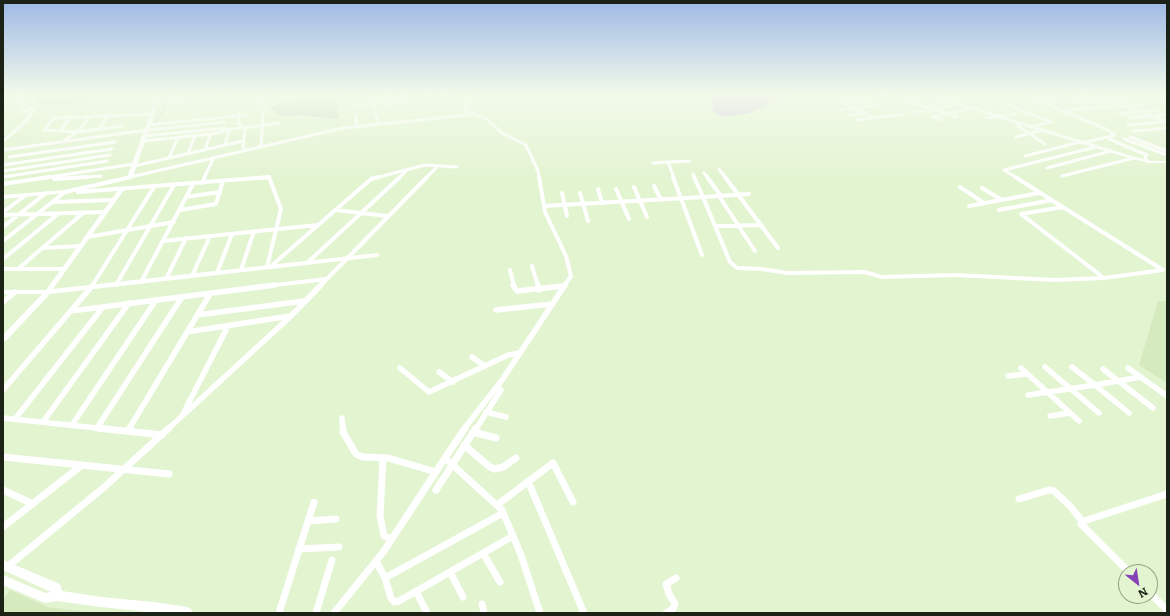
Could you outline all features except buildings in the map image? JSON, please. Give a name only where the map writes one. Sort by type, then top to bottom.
[{"type":"street","points":[[3,142],[23,124]]},
{"type":"street","points":[[49,124],[44,130],[78,132],[122,126]]},
{"type":"street","points":[[60,131],[66,124]]},
{"type":"street","points":[[60,142],[78,132],[84,124]]},
{"type":"street","points":[[100,129],[103,124]]},
{"type":"street","points":[[130,177],[149,124]]},
{"type":"street","points":[[3,150],[118,134],[178,124]]},
{"type":"street","points":[[147,128],[202,124]]},
{"type":"street","points":[[225,124],[227,129],[225,145]]},
{"type":"street","points":[[239,124],[244,128]]},
{"type":"street","points":[[143,139],[276,124]]},
{"type":"street","points":[[3,241],[66,192],[320,132],[379,124]]},
{"type":"street","points":[[334,613],[392,539],[462,432],[502,380],[571,276],[566,256],[549,221],[544,206],[538,171],[529,149],[526,145],[502,133],[492,124]]},
{"type":"street","points":[[1019,124],[1018,126],[1045,144]]},
{"type":"street","points":[[1021,124],[1148,162],[1167,162]]},
{"type":"street","points":[[1030,127],[1044,124]]},
{"type":"street","points":[[1025,156],[1115,135],[1108,130],[1093,124]]},
{"type":"street","points":[[1128,125],[1144,124]]},
{"type":"street","points":[[15,182],[100,178],[122,126]]},
{"type":"street","points":[[260,146],[262,126]]},
{"type":"street","points":[[244,128],[242,147],[246,150]]},
{"type":"street","points":[[1133,131],[1167,128]]},
{"type":"street","points":[[143,139],[195,136],[211,134],[227,129]]},
{"type":"street","points":[[1016,137],[1030,135],[1042,130]]},
{"type":"street","points":[[205,149],[211,134]]},
{"type":"street","points":[[188,153],[195,136]]},
{"type":"street","points":[[169,158],[178,137]]},
{"type":"street","points":[[1130,137],[1167,154]]},
{"type":"street","points":[[1109,139],[1147,155],[1145,158],[1148,162]]},
{"type":"street","points":[[1124,139],[1167,154]]},
{"type":"street","points":[[3,184],[104,168],[134,165],[243,141]]},
{"type":"street","points":[[9,157],[115,142]]},
{"type":"street","points":[[693,174],[730,262],[734,266],[743,269],[762,269],[787,273],[864,272],[882,277],[955,275],[1055,280],[1104,278],[1163,270],[1004,170],[1096,147]]},
{"type":"street","points":[[3,163],[21,148]]},
{"type":"street","points":[[3,163],[112,149]]},
{"type":"street","points":[[1047,168],[1112,152]]},
{"type":"street","points":[[3,171],[110,155]]},
{"type":"street","points":[[202,183],[214,157]]},
{"type":"street","points":[[1062,176],[1134,158]]},
{"type":"street","points":[[3,177],[107,161]]},
{"type":"street","points":[[653,163],[690,161]]},
{"type":"street","points":[[668,162],[702,255]]},
{"type":"street","points":[[268,267],[371,179],[425,165],[457,167]]},
{"type":"street","points":[[187,613],[154,607],[101,602],[56,592],[5,566],[124,470],[181,418],[290,316],[438,166]]},
{"type":"street","points":[[307,263],[408,169]]},
{"type":"street","points":[[719,170],[778,248]]},
{"type":"street","points":[[704,173],[755,251]]},
{"type":"street","points":[[3,197],[46,193],[120,190],[269,177],[281,209],[268,267]]},
{"type":"street","points":[[180,210],[216,204],[223,181]]},
{"type":"street","points":[[141,282],[193,184]]},
{"type":"street","points":[[116,285],[174,185]]},
{"type":"street","points":[[654,186],[661,200]]},
{"type":"street","points":[[3,390],[90,288],[154,187]]},
{"type":"street","points":[[634,187],[647,217]]},
{"type":"street","points":[[960,188],[984,203]]},
{"type":"street","points":[[982,188],[1002,200]]},
{"type":"street","points":[[616,189],[629,219]]},
{"type":"street","points":[[3,338],[48,292],[120,190]]},
{"type":"street","points":[[598,190],[602,203]]},
{"type":"street","points":[[186,197],[220,192]]},
{"type":"street","points":[[3,227],[46,193]]},
{"type":"street","points":[[562,193],[567,216]]},
{"type":"street","points":[[580,193],[588,221]]},
{"type":"street","points":[[969,206],[1039,193]]},
{"type":"street","points":[[544,206],[749,194]]},
{"type":"street","points":[[3,212],[26,195]]},
{"type":"street","points":[[53,202],[114,200]]},
{"type":"street","points":[[999,210],[1052,200]]},
{"type":"street","points":[[3,206],[11,206]]},
{"type":"street","points":[[1063,207],[1021,214],[1104,278]]},
{"type":"street","points":[[335,210],[388,216]]},
{"type":"street","points":[[3,215],[105,212]]},
{"type":"street","points":[[18,269],[84,213]]},
{"type":"street","points":[[3,259],[58,214]]},
{"type":"street","points":[[87,237],[174,222]]},
{"type":"street","points":[[163,241],[318,225]]},
{"type":"street","points":[[715,226],[761,225]]},
{"type":"street","points":[[241,270],[254,231]]},
{"type":"street","points":[[216,273],[232,234]]},
{"type":"street","points":[[192,276],[210,236]]},
{"type":"street","points":[[3,237],[8,237]]},
{"type":"street","points":[[166,279],[186,238]]},
{"type":"street","points":[[43,248],[80,246]]},
{"type":"street","points":[[3,292],[48,292],[90,288],[377,254]]},
{"type":"street","points":[[532,266],[539,290]]},
{"type":"street","points":[[3,269],[64,269]]},
{"type":"street","points":[[510,270],[514,288],[517,291],[539,290],[564,286]]},
{"type":"street","points":[[71,310],[326,279]]},
{"type":"street","points":[[3,302],[15,292]]},
{"type":"street","points":[[128,431],[210,294]]},
{"type":"street","points":[[97,428],[182,297]]},
{"type":"street","points":[[72,425],[156,300]]},
{"type":"street","points":[[197,315],[304,302]]},
{"type":"street","points":[[43,422],[129,304]]},
{"type":"street","points":[[496,310],[552,304]]},
{"type":"street","points":[[16,419],[104,307]]},
{"type":"street","points":[[187,332],[290,316]]},
{"type":"street","points":[[181,418],[228,326]]},
{"type":"street","points":[[400,368],[430,392],[513,353],[520,353]]},
{"type":"street","points":[[472,357],[485,366]]},
{"type":"street","points":[[1045,367],[1099,413]]},
{"type":"street","points":[[1072,367],[1129,413]]},
{"type":"street","points":[[1021,368],[1079,421]]},
{"type":"street","points":[[1128,368],[1167,396]]},
{"type":"street","points":[[1103,369],[1153,408]]},
{"type":"street","points":[[438,372],[453,382]]},
{"type":"street","points":[[1008,376],[1027,374]]},
{"type":"street","points":[[1028,395],[1141,377]]},
{"type":"street","points":[[436,490],[501,390]]},
{"type":"street","points":[[486,412],[506,417]]},
{"type":"street","points":[[1050,416],[1070,413]]},
{"type":"street","points":[[3,418],[162,435]]},
{"type":"street","points":[[342,418],[343,432],[356,454],[363,457],[382,458],[436,472]]},
{"type":"street","points":[[473,432],[496,438]]},
{"type":"street","points":[[464,445],[490,467],[495,469],[503,467],[516,458]]},
{"type":"street","points":[[3,457],[169,474]]},
{"type":"street","points":[[382,458],[380,516],[384,536],[392,539]]},
{"type":"street","points":[[445,458],[497,505],[503,513],[513,536],[540,613]]},
{"type":"street","points":[[497,505],[553,463],[573,502]]},
{"type":"street","points":[[3,527],[82,465]]},
{"type":"street","points":[[528,482],[584,613]]},
{"type":"street","points":[[3,490],[33,504]]},
{"type":"street","points":[[1019,499],[1049,490],[1054,491],[1071,507],[1082,521],[1081,524],[1121,564]]},
{"type":"street","points":[[1082,521],[1167,494]]},
{"type":"street","points":[[279,613],[314,502]]},
{"type":"street","points":[[385,578],[503,513]]},
{"type":"street","points":[[308,520],[336,519]]},
{"type":"street","points":[[376,561],[385,578],[394,602],[399,601],[513,536]]},
{"type":"street","points":[[299,549],[339,547]]},
{"type":"street","points":[[483,553],[500,582]]},
{"type":"street","points":[[316,613],[332,560]]},
{"type":"street","points":[[450,572],[463,597]]},
{"type":"street","points":[[666,613],[673,609],[675,604],[669,594],[666,584],[676,578]]},
{"type":"street","points":[[3,580],[45,598],[56,592]]},
{"type":"street","points":[[416,591],[427,613]]},
{"type":"street","points":[[1158,601],[1167,610]]},
{"type":"street","points":[[482,604],[484,613]]},
{"type":"shaded area","points":[[1158,301],[1167,301],[1167,383],[1139,365]]},
{"type":"shaded area","points":[[10,590],[48,607],[96,613],[3,613],[3,599]]}]
